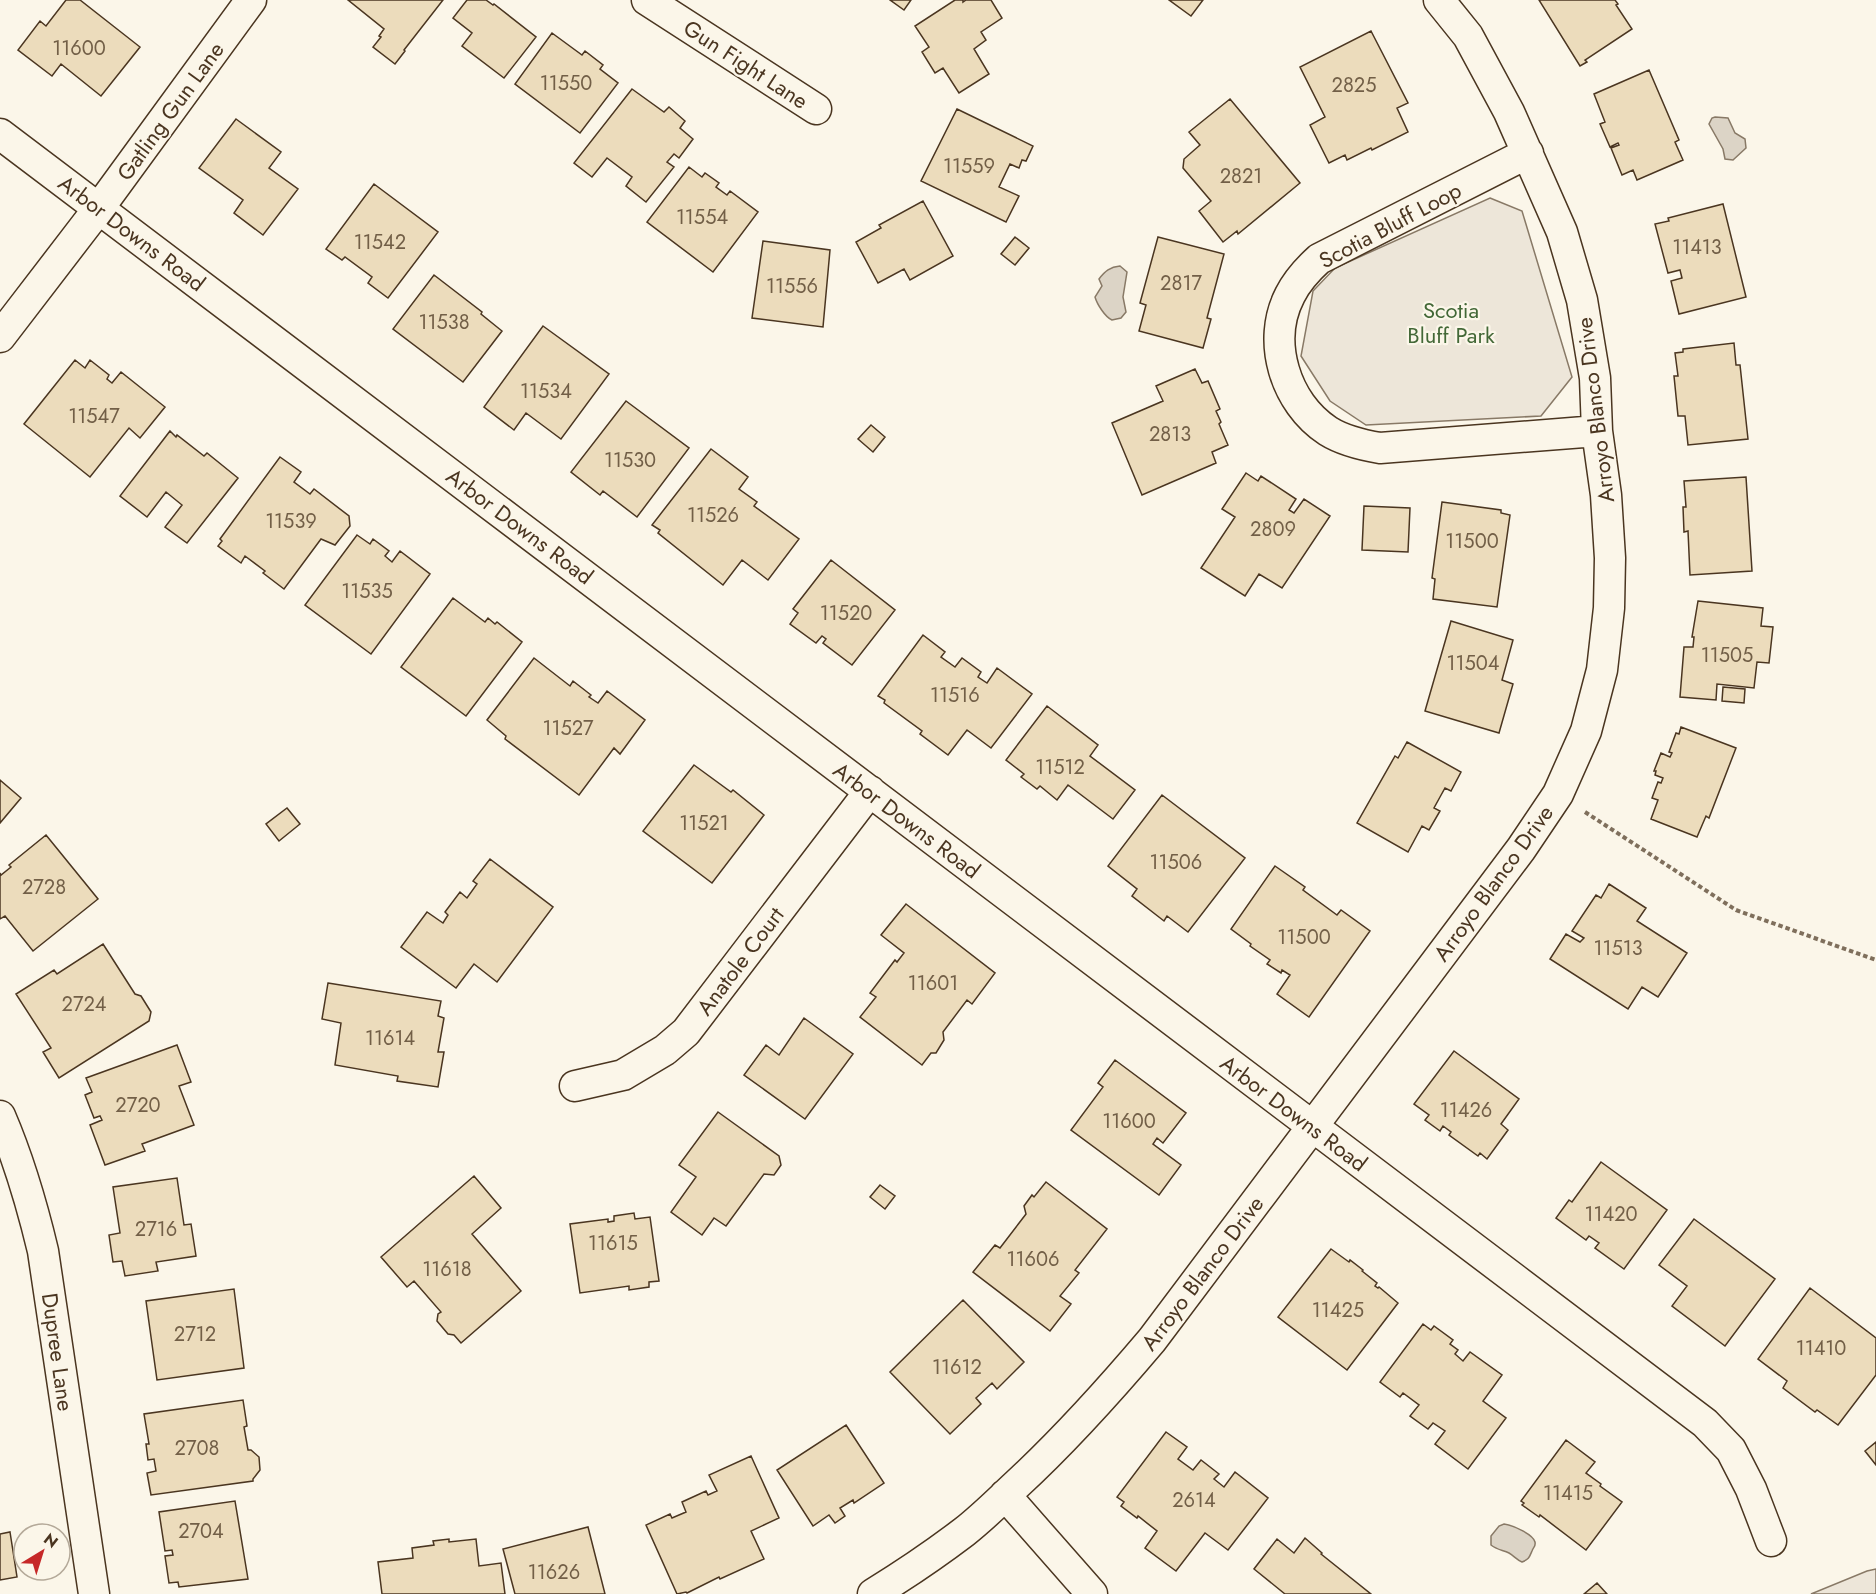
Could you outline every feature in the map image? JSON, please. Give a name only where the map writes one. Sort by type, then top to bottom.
[{"type":"street","name":"Gatling Gun Lane","points":[[0,337],[99,208],[251,0]]},
{"type":"street","name":"Gun Fight Lane","points":[[647,0],[816,109]]},
{"type":"street","name":"Arroyo Blanco Drive","points":[[873,1594],[965,1531],[1005,1495],[1071,1433],[1152,1340],[1521,849],[1558,794],[1586,731],[1602,670],[1609,608],[1610,558],[1595,378],[1582,300],[1562,232],[1509,112],[1468,36],[1439,0]]},
{"type":"street","name":"Arbor Downs Road","points":[[0,134],[1705,1424],[1731,1450],[1751,1489],[1771,1541]]},
{"type":"street","name":"Scotia Bluff Loop","points":[[1528,153],[1319,259],[1307,270],[1290,296],[1280,325],[1280,356],[1288,385],[1305,411],[1328,431],[1356,444],[1380,448],[1598,431]]},
{"type":"street","name":"Anatole Court","points":[[575,1086],[623,1075],[665,1050],[686,1032],[870,791]]},
{"type":"street","name":"Dupree Lane","points":[[0,1116],[31,1200],[44,1251],[94,1594]]},
{"type":"street","points":[[1005,1495],[1092,1594]]},
{"type":"path","points":[[1584,812],[1736,910],[1876,960]]},
{"type":"green space","name":"Scotia Bluff Park","points":[[1490,198],[1522,211],[1572,377],[1541,416],[1366,425],[1330,401],[1301,356],[1313,291],[1335,268]]},
{"type":"green space","points":[[1876,1569],[1876,1594],[1811,1594],[1867,1571]]},
{"type":"shaded area","points":[[1715,117],[1728,118],[1735,133],[1745,139],[1746,148],[1733,160],[1725,159],[1723,149],[1709,124]]},
{"type":"shaded area","points":[[1120,266],[1127,272],[1123,297],[1126,312],[1121,318],[1112,320],[1102,310],[1095,297],[1102,286],[1099,279],[1101,276],[1111,268]]},
{"type":"shaded area","points":[[1504,1524],[1522,1530],[1535,1542],[1526,1560],[1522,1562],[1491,1545],[1491,1536],[1499,1526]]},
{"type":"building","points":[[66,0],[80,0],[140,47],[101,96],[61,64],[52,76],[18,50],[40,21],[46,26]]},
{"type":"building","points":[[348,0],[443,0],[395,64],[373,47],[384,29]]},
{"type":"building","points":[[467,0],[486,0],[494,4],[536,37],[504,78],[462,46],[472,33],[453,18]]},
{"type":"building","points":[[890,0],[911,0],[904,10]]},
{"type":"building","points":[[955,0],[963,0],[963,2],[991,0],[1002,18],[981,32],[986,40],[974,49],[989,74],[959,93],[943,68],[935,73],[922,52],[929,47],[915,26]]},
{"type":"building","points":[[1169,0],[1203,0],[1191,16]]},
{"type":"building","points":[[1539,0],[1615,0],[1632,29],[1585,60],[1587,62],[1580,66]]},
{"type":"building","points":[[1371,31],[1408,103],[1397,108],[1408,132],[1347,160],[1345,155],[1329,163],[1310,125],[1325,117],[1300,67]]},
{"type":"building","points":[[552,33],[582,55],[585,51],[603,65],[600,69],[618,83],[580,133],[515,84]]},
{"type":"building","points":[[1649,70],[1679,140],[1675,142],[1683,160],[1637,180],[1633,170],[1622,175],[1611,148],[1619,145],[1618,143],[1610,147],[1600,124],[1605,122],[1594,94]]},
{"type":"building","points":[[632,89],[664,112],[669,107],[685,121],[680,128],[693,139],[679,158],[674,154],[667,162],[674,167],[646,202],[626,186],[632,177],[607,158],[592,177],[574,163]]},
{"type":"building","points":[[1230,99],[1300,183],[1238,234],[1237,231],[1223,242],[1199,211],[1211,201],[1183,168],[1184,159],[1200,145],[1189,132]]},
{"type":"building","points":[[957,109],[1033,146],[1026,161],[1022,160],[1019,168],[1010,164],[999,187],[1019,196],[1006,222],[921,181]]},
{"type":"building","points":[[236,119],[281,152],[269,168],[298,189],[263,235],[234,213],[243,200],[199,168]]},
{"type":"building","points":[[689,167],[702,177],[705,173],[719,183],[716,187],[727,195],[730,191],[758,212],[713,272],[647,222]]},
{"type":"building","points":[[374,184],[438,232],[388,298],[368,283],[372,277],[345,257],[342,260],[326,249]]},
{"type":"building","points":[[923,201],[953,256],[910,280],[904,269],[878,283],[856,242],[881,228],[879,225]]},
{"type":"building","points":[[1723,204],[1746,297],[1679,314],[1671,281],[1682,278],[1680,270],[1668,273],[1655,224],[1669,221],[1668,218]]},
{"type":"building","points":[[1015,237],[1029,248],[1015,265],[1001,254]]},
{"type":"building","points":[[1158,237],[1224,254],[1207,318],[1211,319],[1203,348],[1139,331],[1146,305],[1140,303]]},
{"type":"building","points":[[763,241],[830,250],[823,327],[752,318]]},
{"type":"building","points":[[434,275],[482,312],[481,314],[502,331],[463,382],[393,329]]},
{"type":"building","points":[[543,326],[609,374],[561,439],[526,413],[514,430],[484,407]]},
{"type":"building","points":[[1734,343],[1736,365],[1740,365],[1748,439],[1688,445],[1685,416],[1678,416],[1674,376],[1678,376],[1675,353],[1683,352],[1683,349]]},
{"type":"building","points":[[75,360],[85,368],[90,360],[109,375],[107,379],[112,383],[121,372],[165,407],[140,438],[129,428],[90,477],[24,424]]},
{"type":"building","points":[[1195,369],[1202,383],[1208,381],[1220,409],[1216,411],[1228,445],[1212,452],[1216,463],[1142,495],[1112,423],[1163,401],[1156,386]]},
{"type":"building","points":[[626,401],[689,448],[637,517],[603,491],[600,495],[571,472]]},
{"type":"building","points":[[871,425],[885,437],[873,452],[858,439]]},
{"type":"building","points":[[170,431],[204,456],[207,453],[238,478],[187,543],[165,527],[182,505],[166,492],[147,517],[120,496]]},
{"type":"building","points":[[711,449],[748,477],[739,489],[757,502],[754,506],[799,539],[768,580],[742,560],[723,585],[658,533],[660,530],[652,525]]},
{"type":"building","points":[[280,457],[301,472],[294,482],[310,494],[314,489],[349,516],[350,526],[335,545],[321,539],[284,589],[245,556],[241,563],[218,546],[222,541],[220,539]]},
{"type":"building","points":[[1246,473],[1258,481],[1261,476],[1296,499],[1289,510],[1294,513],[1304,499],[1330,516],[1282,588],[1259,574],[1245,596],[1201,568],[1235,517],[1222,509]]},
{"type":"building","points":[[1746,477],[1752,571],[1690,575],[1688,531],[1684,532],[1683,507],[1686,507],[1684,481]]},
{"type":"building","points":[[1442,502],[1501,510],[1501,513],[1510,515],[1497,607],[1433,599],[1435,579],[1432,578]]},
{"type":"building","points":[[1364,506],[1410,508],[1408,552],[1362,550]]},
{"type":"building","points":[[357,535],[370,544],[373,539],[389,551],[385,556],[392,562],[400,551],[430,574],[371,654],[305,605]]},
{"type":"building","points":[[831,560],[895,610],[852,665],[823,643],[826,639],[822,636],[816,643],[790,624],[798,613],[793,609]]},
{"type":"building","points":[[453,598],[485,622],[488,618],[495,624],[497,622],[522,642],[466,716],[401,667]]},
{"type":"building","points":[[1698,601],[1763,608],[1761,626],[1773,627],[1769,663],[1757,662],[1754,688],[1717,684],[1716,700],[1680,697],[1684,647],[1693,647],[1694,637],[1692,637]]},
{"type":"building","points":[[1451,621],[1513,640],[1502,680],[1513,684],[1499,733],[1425,711]]},
{"type":"building","points":[[923,635],[945,652],[941,657],[955,667],[962,658],[981,672],[978,677],[987,683],[997,668],[1032,694],[991,748],[967,730],[948,755],[920,734],[922,731],[878,696]]},
{"type":"building","points":[[534,658],[570,686],[573,681],[598,703],[607,691],[645,720],[620,754],[614,748],[579,795],[505,739],[506,736],[487,720]]},
{"type":"building","points":[[1723,687],[1745,689],[1744,703],[1722,701]]},
{"type":"building","points":[[1047,706],[1098,745],[1090,756],[1135,790],[1113,819],[1068,785],[1057,800],[1040,786],[1037,789],[1021,777],[1024,774],[1006,760]]},
{"type":"building","points":[[1681,727],[1736,748],[1709,818],[1706,816],[1697,837],[1651,819],[1658,800],[1652,798],[1658,782],[1661,783],[1663,778],[1655,775],[1656,771],[1654,771],[1661,753],[1670,757],[1672,753],[1669,752],[1676,733],[1679,734]]},
{"type":"building","points":[[1407,742],[1461,772],[1451,791],[1445,788],[1440,797],[1434,808],[1440,811],[1429,830],[1422,826],[1408,852],[1357,823],[1395,756],[1398,758]]},
{"type":"building","points":[[694,765],[731,792],[733,790],[764,815],[712,883],[643,831]]},
{"type":"building","points":[[0,780],[21,798],[0,823]]},
{"type":"building","points":[[1162,795],[1245,858],[1188,932],[1167,916],[1164,921],[1132,896],[1137,889],[1108,866]]},
{"type":"building","points":[[287,808],[300,824],[279,841],[266,824]]},
{"type":"building","points":[[46,835],[98,899],[33,951],[5,916],[0,919],[0,873],[1,875],[11,867],[9,865]]},
{"type":"building","points":[[490,859],[553,907],[497,982],[474,964],[456,988],[401,947],[427,912],[443,923],[448,915],[445,912],[460,892],[467,898],[477,884],[473,881]]},
{"type":"building","points":[[1275,866],[1305,887],[1303,890],[1337,915],[1341,910],[1370,931],[1309,1017],[1277,994],[1290,975],[1282,970],[1281,973],[1267,964],[1270,960],[1231,929]]},
{"type":"building","points":[[1609,884],[1646,908],[1637,921],[1687,953],[1658,997],[1642,987],[1628,1009],[1550,959],[1566,934],[1580,942],[1584,938],[1572,931],[1596,895],[1601,898]]},
{"type":"building","points":[[906,904],[995,973],[972,1004],[967,1000],[943,1032],[944,1040],[936,1053],[931,1053],[922,1065],[860,1017],[876,997],[870,993],[895,960],[897,962],[904,953],[881,935]]},
{"type":"building","points":[[103,944],[135,994],[141,996],[151,1012],[149,1021],[59,1078],[43,1052],[51,1048],[16,994],[54,970],[57,974]]},
{"type":"building","points":[[328,983],[441,1001],[438,1016],[444,1018],[438,1052],[444,1052],[438,1087],[397,1081],[398,1076],[335,1065],[341,1023],[322,1019]]},
{"type":"building","points":[[804,1018],[853,1054],[805,1119],[744,1075],[766,1045],[779,1055]]},
{"type":"building","points":[[177,1045],[191,1082],[179,1086],[194,1125],[142,1144],[145,1151],[105,1165],[90,1125],[102,1120],[100,1116],[94,1118],[85,1095],[92,1092],[86,1078]]},
{"type":"building","points":[[1454,1051],[1519,1099],[1501,1124],[1508,1130],[1487,1159],[1480,1153],[1478,1156],[1449,1135],[1451,1132],[1443,1126],[1440,1131],[1425,1120],[1429,1115],[1414,1104]]},
{"type":"building","points":[[1115,1060],[1186,1113],[1163,1143],[1157,1138],[1153,1144],[1181,1165],[1159,1195],[1071,1130],[1103,1087],[1098,1083]]},
{"type":"building","points":[[718,1112],[779,1156],[781,1165],[774,1175],[764,1174],[726,1226],[714,1218],[702,1235],[671,1212],[696,1177],[679,1165]]},
{"type":"building","points":[[1601,1162],[1667,1210],[1624,1269],[1595,1248],[1599,1243],[1589,1236],[1586,1240],[1556,1218],[1569,1200],[1572,1202]]},
{"type":"building","points":[[474,1176],[501,1208],[472,1234],[521,1291],[461,1343],[454,1335],[448,1334],[437,1321],[438,1314],[441,1312],[414,1281],[407,1287],[381,1257]]},
{"type":"building","points":[[177,1178],[184,1225],[191,1224],[196,1256],[156,1262],[158,1271],[125,1276],[122,1261],[113,1262],[109,1235],[120,1233],[113,1187]]},
{"type":"building","points":[[1046,1182],[1107,1229],[1075,1270],[1079,1273],[1060,1296],[1071,1304],[1050,1331],[973,1272],[995,1245],[1000,1248],[1026,1214],[1024,1206]]},
{"type":"building","points":[[880,1185],[895,1196],[885,1209],[870,1197]]},
{"type":"building","points":[[634,1213],[635,1219],[650,1217],[659,1281],[649,1282],[649,1287],[629,1290],[629,1286],[580,1293],[570,1224],[608,1219],[608,1222],[614,1221],[614,1216]]},
{"type":"building","points":[[1694,1219],[1775,1279],[1725,1346],[1672,1306],[1687,1286],[1659,1265]]},
{"type":"building","points":[[1331,1249],[1363,1270],[1377,1283],[1375,1286],[1398,1303],[1347,1370],[1278,1317]]},
{"type":"building","points":[[1810,1288],[1876,1338],[1876,1375],[1838,1425],[1817,1410],[1815,1412],[1783,1388],[1787,1381],[1758,1359]]},
{"type":"building","points":[[234,1289],[244,1368],[157,1380],[146,1301]]},
{"type":"building","points":[[963,1300],[1024,1362],[997,1389],[992,1383],[976,1398],[981,1404],[950,1434],[890,1372]]},
{"type":"building","points":[[1423,1324],[1431,1330],[1434,1326],[1453,1340],[1450,1344],[1458,1350],[1455,1354],[1463,1361],[1470,1352],[1502,1375],[1483,1401],[1506,1418],[1468,1469],[1435,1444],[1445,1431],[1433,1423],[1428,1429],[1410,1416],[1419,1405],[1403,1393],[1400,1397],[1380,1382]]},
{"type":"building","points":[[243,1400],[248,1450],[259,1457],[260,1470],[253,1481],[151,1495],[147,1473],[156,1471],[154,1459],[148,1460],[146,1444],[149,1444],[144,1414]]},
{"type":"building","points":[[846,1425],[884,1483],[854,1503],[853,1500],[840,1508],[845,1516],[835,1523],[829,1515],[813,1526],[777,1470]]},
{"type":"building","points":[[1166,1432],[1187,1447],[1178,1459],[1193,1470],[1201,1460],[1219,1474],[1214,1479],[1224,1487],[1235,1472],[1268,1498],[1228,1550],[1205,1533],[1176,1571],[1145,1548],[1157,1531],[1121,1506],[1124,1502],[1117,1497]]},
{"type":"building","points":[[1566,1440],[1595,1462],[1586,1473],[1622,1502],[1586,1550],[1540,1515],[1539,1517],[1522,1505],[1524,1503],[1521,1501]]},
{"type":"building","points":[[1876,1442],[1876,1465],[1865,1451]]},
{"type":"building","points":[[751,1456],[779,1518],[751,1531],[764,1559],[687,1593],[677,1594],[646,1525],[670,1514],[672,1518],[686,1512],[682,1502],[706,1491],[708,1495],[717,1491],[709,1475]]},
{"type":"building","points":[[235,1501],[248,1579],[179,1587],[178,1582],[169,1583],[165,1556],[173,1555],[172,1550],[165,1551],[159,1512]]},
{"type":"building","points":[[588,1527],[605,1594],[515,1594],[503,1549]]},
{"type":"building","points":[[10,1532],[12,1578],[0,1580],[0,1534]]},
{"type":"building","points":[[1305,1538],[1321,1554],[1371,1594],[1285,1594],[1254,1569],[1277,1539],[1294,1553]]},
{"type":"building","points":[[449,1539],[449,1542],[476,1539],[479,1566],[501,1563],[505,1594],[382,1594],[378,1562],[413,1558],[412,1548],[434,1545],[433,1541]]},
{"type":"building","points":[[1597,1583],[1607,1594],[1584,1594]]}]
